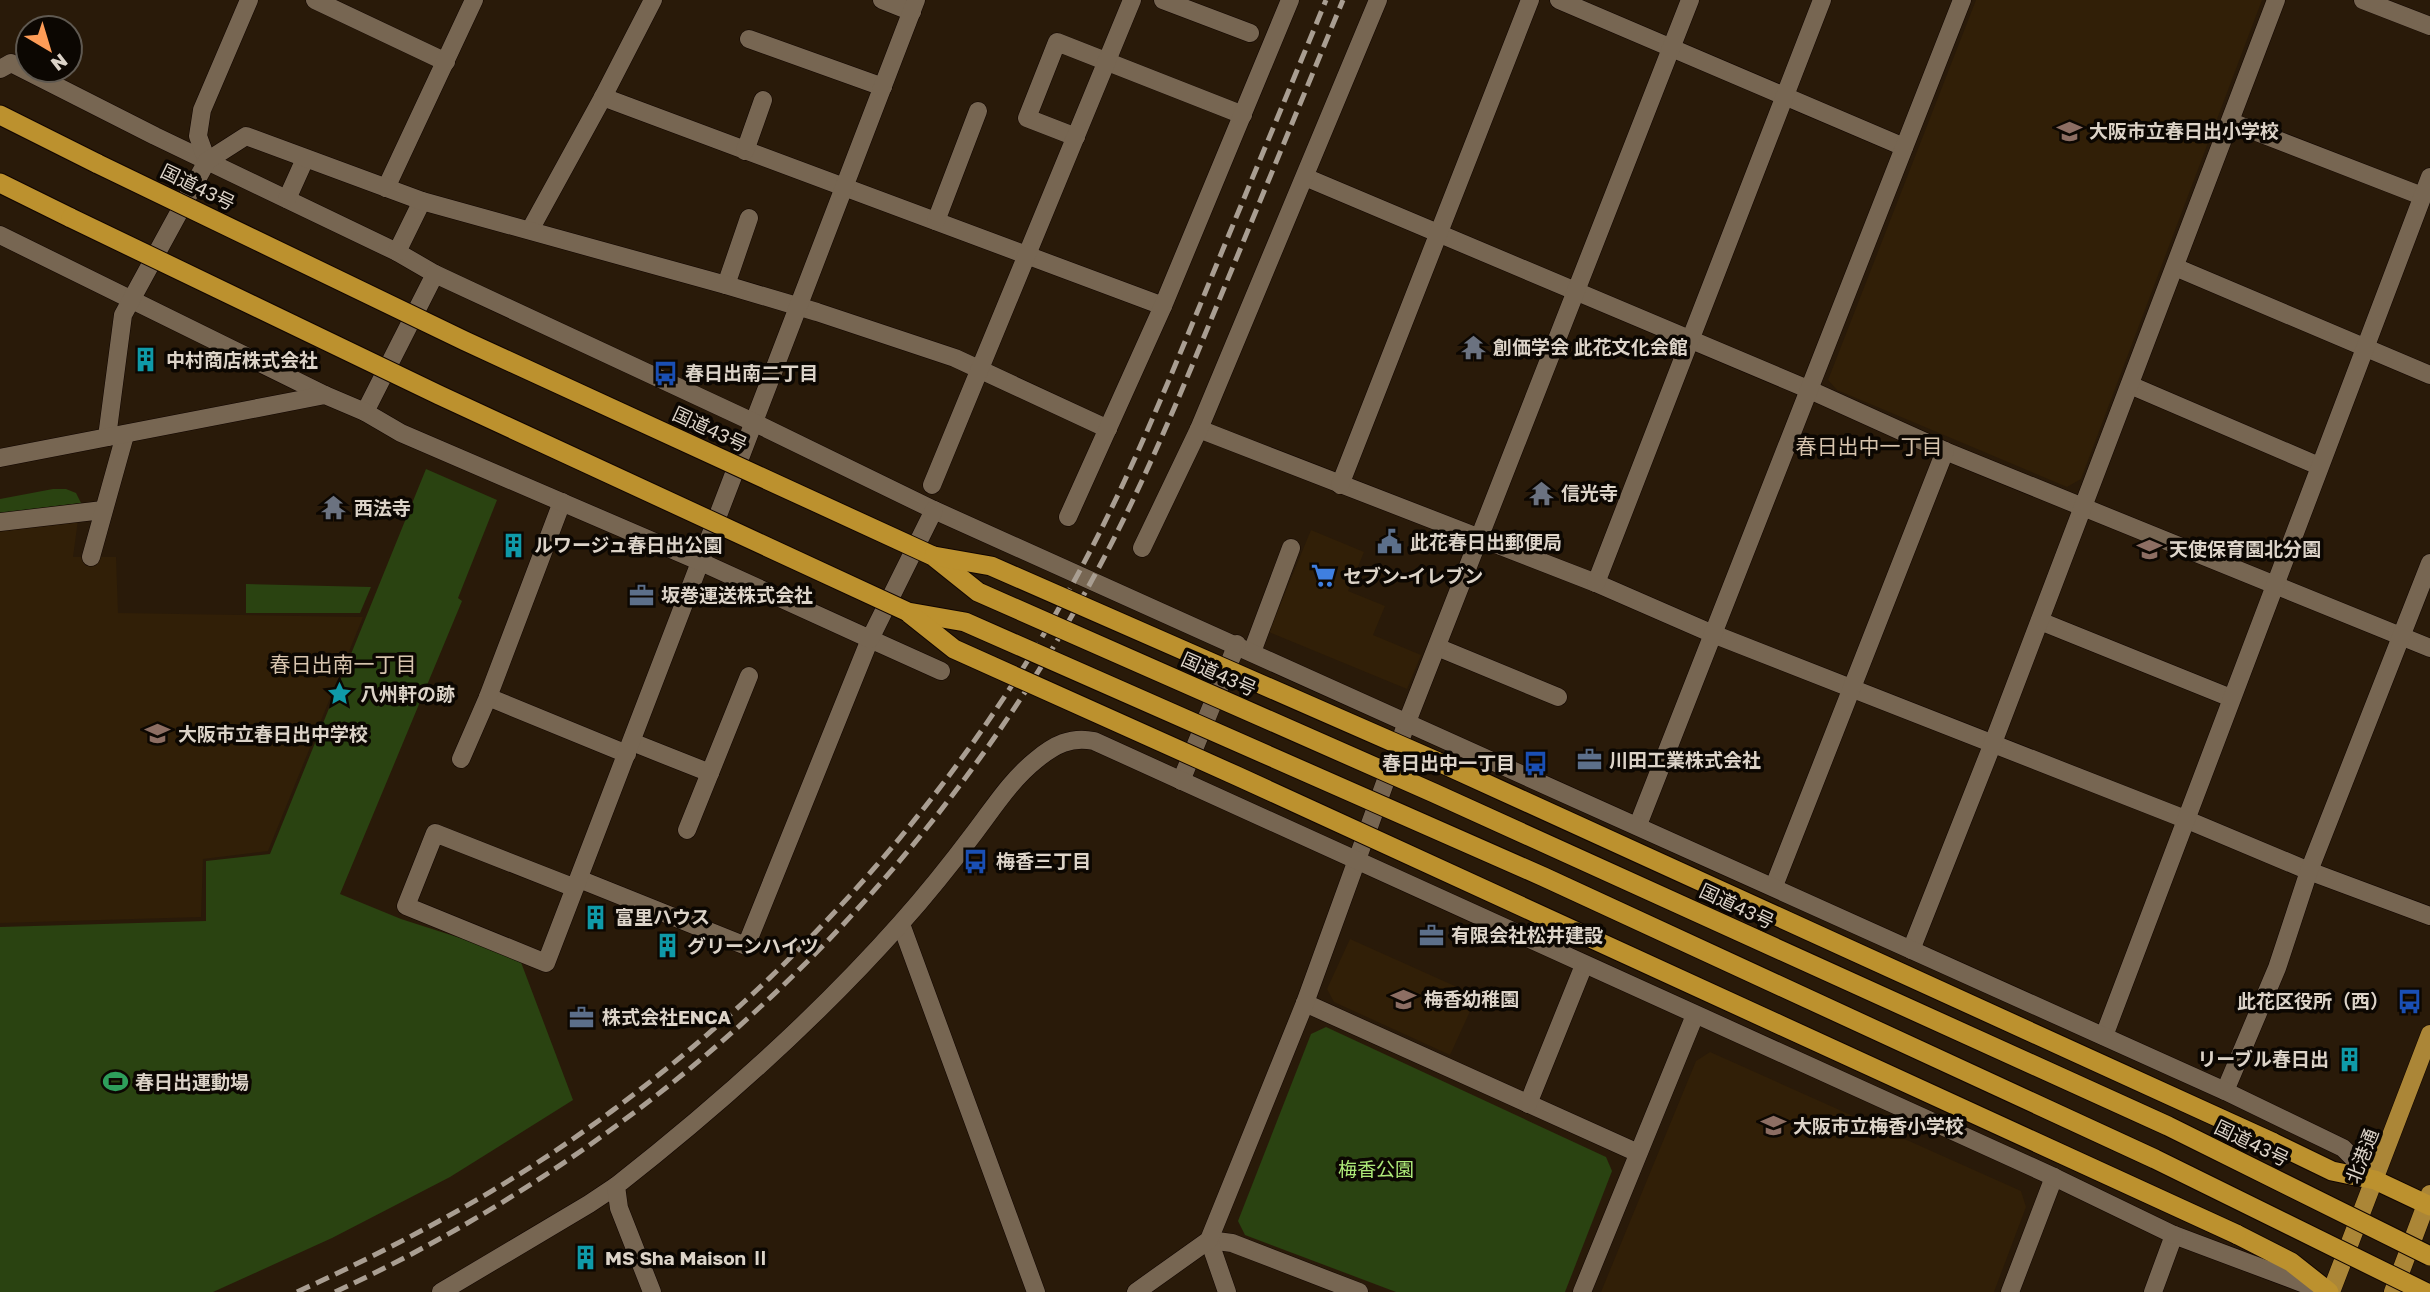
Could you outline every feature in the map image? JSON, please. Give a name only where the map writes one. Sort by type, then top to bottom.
[{"type":"highway","name":"国道43号","points":[[0,115],[465,341],[933,556],[978,592],[1434,793],[2155,1121],[2430,1256]]},
{"type":"highway","points":[[0,183],[426,389],[908,612],[954,649],[2236,1234],[2291,1262],[2329,1292]]},
{"type":"highway","points":[[933,556],[991,566],[1054,593],[1443,764],[2332,1171],[2375,1180],[2429,1201]]},
{"type":"highway","points":[[908,612],[965,622],[1544,877],[2155,1159],[2425,1292]]},
{"type":"main road","name":"北港通","points":[[2329,1292],[2430,1034]]},
{"type":"main road","points":[[2393,1292],[2429,1201]]},
{"type":"street","points":[[207,161],[198,136],[202,110],[249,0]]},
{"type":"street","points":[[315,0],[446,62]]},
{"type":"street","points":[[386,188],[474,0]]},
{"type":"street","points":[[530,230],[653,0]]},
{"type":"street","points":[[882,0],[914,6],[753,422],[701,562],[629,748],[577,883],[546,963],[406,906],[435,833],[577,883],[746,946],[870,639],[934,510]]},
{"type":"street","points":[[932,485],[1132,0]]},
{"type":"street","points":[[1163,0],[1250,33]]},
{"type":"street","points":[[1068,517],[1163,306],[1290,0]]},
{"type":"street","points":[[1142,548],[1199,429],[1378,0]]},
{"type":"street","points":[[1340,485],[1530,0]]},
{"type":"street","points":[[1559,0],[1904,147]]},
{"type":"street","points":[[1136,1292],[1209,1240],[1305,1003],[1408,722],[1690,0]]},
{"type":"street","points":[[1595,583],[1822,0]]},
{"type":"street","points":[[1638,825],[1962,0]]},
{"type":"street","points":[[1911,950],[2040,621],[2276,0]]},
{"type":"street","points":[[2363,0],[2430,26]]},
{"type":"street","points":[[749,39],[883,88]]},
{"type":"street","points":[[1076,137],[1027,118],[1057,42],[1242,115]]},
{"type":"street","points":[[0,69],[11,63],[397,252],[435,274],[753,422],[934,510],[2225,1091],[2343,1148],[2375,1180]]},
{"type":"street","points":[[603,97],[1163,306]]},
{"type":"street","points":[[744,150],[763,100]]},
{"type":"street","points":[[936,220],[978,111]]},
{"type":"street","points":[[2231,122],[2422,196]]},
{"type":"street","points":[[91,558],[103,510],[116,436],[123,315],[207,161],[246,136],[422,201],[798,306],[955,358],[1108,429]]},
{"type":"street","points":[[287,199],[305,159]]},
{"type":"street","points":[[1304,177],[1810,390],[1945,451],[2430,648]]},
{"type":"street","points":[[2104,1036],[2430,177]]},
{"type":"street","points":[[397,252],[422,201]]},
{"type":"street","points":[[726,285],[749,218]]},
{"type":"street","points":[[0,235],[325,395],[365,412],[401,433],[701,562],[941,671]]},
{"type":"street","points":[[2175,267],[2430,375]]},
{"type":"street","points":[[365,412],[435,274]]},
{"type":"street","points":[[2130,385],[2319,466]]},
{"type":"street","points":[[0,458],[325,395]]},
{"type":"street","points":[[1199,429],[1595,583],[1713,634],[2185,819],[2309,871],[2430,916]]},
{"type":"street","points":[[1774,886],[1945,451]]},
{"type":"street","points":[[461,760],[488,697],[562,502]]},
{"type":"street","points":[[0,522],[103,510]]},
{"type":"street","points":[[1181,781],[1291,548]]},
{"type":"street","points":[[2225,1091],[2277,968],[2309,871],[2430,562]]},
{"type":"street","points":[[2040,621],[2231,698]]},
{"type":"street","points":[[1437,647],[1558,697]]},
{"type":"street","points":[[687,830],[749,676]]},
{"type":"street","points":[[488,697],[629,748],[710,773]]},
{"type":"street","points":[[441,1292],[616,1186],[780,1048],[901,924],[1014,780],[1055,746],[1073,739],[1094,741],[2054,1177],[2174,1235],[2329,1292]]},
{"type":"street","points":[[901,924],[1036,1292]]},
{"type":"street","points":[[1528,1104],[1584,965]]},
{"type":"street","points":[[1305,1003],[1639,1153]]},
{"type":"street","points":[[1582,1292],[1695,1015]]},
{"type":"street","points":[[2010,1292],[2054,1177]]},
{"type":"street","points":[[616,1186],[619,1208],[652,1292]]},
{"type":"street","points":[[2153,1292],[2174,1235]]},
{"type":"street","points":[[1209,1240],[1227,1292]]},
{"type":"street","points":[[1209,1240],[1231,1243],[1359,1292]]},
{"type":"shaded area","name":"大阪市立春日出小学校","points":[[1976,0],[2262,0],[2081,479],[2067,487],[1837,390],[1828,380]]},
{"type":"shaded area","name":"大阪市立春日出中学校","points":[[78,520],[73,557],[116,557],[118,613],[363,617],[268,851],[203,859],[201,917],[0,923],[0,530]]},
{"type":"shaded area","points":[[1311,530],[1364,552],[1348,591],[1385,606],[1373,635],[1421,655],[1407,689],[1269,632]]},
{"type":"shaded area","name":"梅香幼稚園","points":[[1350,939],[1477,996],[1450,1055],[1334,1002],[1327,989]]},
{"type":"shaded area","name":"大阪市立梅香小学校","points":[[1710,1052],[2021,1191],[2026,1207],[1994,1292],[1601,1292],[1696,1061]]},
{"type":"green space","points":[[426,469],[497,500],[458,598],[462,601],[340,894],[401,919],[519,957],[573,1100],[450,1177],[332,1238],[213,1292],[0,1292],[0,927],[206,921],[206,861],[270,854]]},
{"type":"green space","points":[[66,489],[76,493],[81,503],[0,513],[0,499]]},
{"type":"green space","points":[[246,584],[371,587],[360,613],[246,613]]},
{"type":"green space","name":"梅香公園","points":[[1326,1027],[1606,1157],[1612,1171],[1565,1292],[1396,1292],[1245,1235],[1238,1221],[1311,1034]]},
{"type":"railway","points":[[297,1292],[367,1259],[502,1185],[567,1143],[645,1086],[719,1024],[790,958],[856,888],[919,815],[976,738],[1030,657],[1096,540],[1161,400],[1326,0]]},
{"type":"railway","points":[[335,1292],[455,1230],[569,1159],[676,1080],[775,993],[868,898],[952,795],[1029,685],[1098,569],[1132,503],[1343,0]]},
{"type":"place","name":"大阪市立春日出小学校","points":[[2069,131]]},
{"type":"place","name":"創価学会 此花文化会館","points":[[1473,347]]},
{"type":"place","name":"中村商店株式会社","points":[[146,360]]},
{"type":"place","name":"春日出南二丁目","points":[[665,373]]},
{"type":"place","name":"信光寺","points":[[1541,493]]},
{"type":"place","name":"西法寺","points":[[334,508]]},
{"type":"place","name":"此花春日出郵便局","points":[[1390,542]]},
{"type":"place","name":"ルワージュ春日出公園","points":[[514,545]]},
{"type":"place","name":"天使保育園北分園","points":[[2149,549]]},
{"type":"place","name":"セブン-イレブン","points":[[1323,576]]},
{"type":"place","name":"坂巻運送株式会社","points":[[641,595]]},
{"type":"place","name":"八州軒の跡","points":[[340,694]]},
{"type":"place","name":"大阪市立春日出中学校","points":[[158,734]]},
{"type":"place","name":"川田工業株式会社","points":[[1589,760]]},
{"type":"place","name":"春日出中一丁目","points":[[1535,763]]},
{"type":"place","name":"梅香三丁目","points":[[976,861]]},
{"type":"place","name":"富里ハウス","points":[[595,917]]},
{"type":"place","name":"有限会社松井建設","points":[[1431,935]]},
{"type":"place","name":"グリーンハイツ","points":[[667,946]]},
{"type":"place","name":"梅香幼稚園","points":[[1404,999]]},
{"type":"place","name":"此花区役所（西）","points":[[2409,1001]]},
{"type":"place","name":"株式会社ENCA","points":[[582,1017]]},
{"type":"place","name":"リーブル春日出","points":[[2349,1059]]},
{"type":"place","name":"春日出運動場","points":[[115,1082]]},
{"type":"place","name":"大阪市立梅香小学校","points":[[1773,1126]]},
{"type":"place","name":"MS Sha Maison Ⅱ","points":[[585,1258]]},
{"type":"district","name":"春日出中一丁目","points":[[1869,447]]},
{"type":"district","name":"春日出南一丁目","points":[[343,665]]}]
